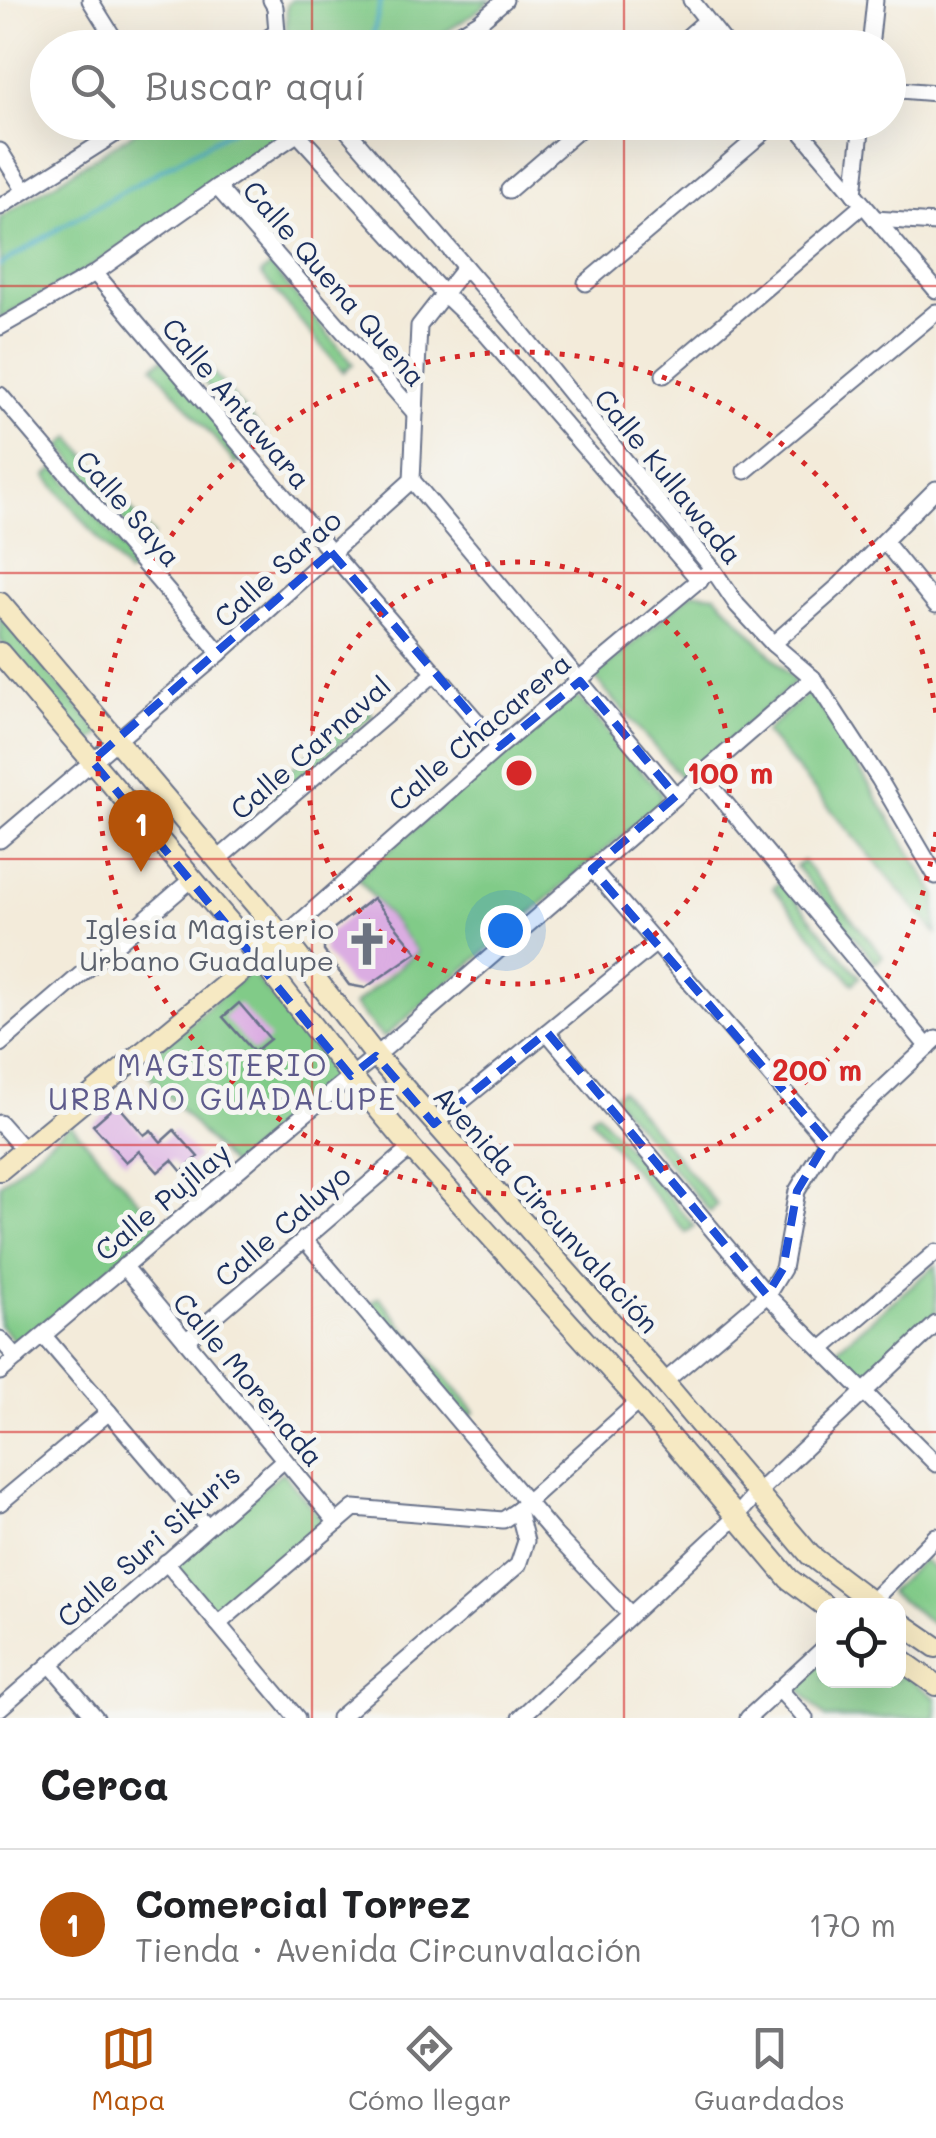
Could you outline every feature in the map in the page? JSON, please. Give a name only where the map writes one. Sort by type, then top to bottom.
[{"type":"main road","name":"Avenida Circunvalación","points":[[0,604],[283,937],[376,1056],[664,1382],[810,1556],[866,1598]]},
{"type":"main road","points":[[0,654],[258,956],[411,1148],[639,1400],[788,1579],[816,1599]]},
{"type":"main road","points":[[0,1170],[283,937]]},
{"type":"main road","points":[[906,1625],[936,1646]]},
{"type":"main road","points":[[906,1664],[936,1685]]},
{"type":"street","points":[[90,0],[109,30]]},
{"type":"street","points":[[271,0],[276,7],[277,30]]},
{"type":"street","points":[[465,30],[505,0]]},
{"type":"street","points":[[691,0],[714,30]]},
{"type":"street","points":[[858,0],[873,18]]},
{"type":"street","points":[[872,30],[875,0]]},
{"type":"street","points":[[696,30],[706,21]]},
{"type":"street","points":[[906,90],[936,93]]},
{"type":"street","points":[[0,207],[106,140]]},
{"type":"street","points":[[0,327],[95,272],[289,140]]},
{"type":"street","points":[[303,140],[444,294],[486,334],[700,582]]},
{"type":"street","name":"Calle Kullawada","points":[[356,140],[516,326],[712,568],[737,605],[812,678],[879,779],[936,876]]},
{"type":"street","points":[[510,190],[567,140]]},
{"type":"street","points":[[586,283],[755,140]]},
{"type":"street","points":[[808,140],[936,290]]},
{"type":"street","points":[[664,374],[859,200],[861,140]]},
{"type":"street","points":[[0,152],[25,192]]},
{"type":"street","name":"Calle Quena Quena","points":[[217,187],[415,413]]},
{"type":"street","points":[[875,219],[936,223]]},
{"type":"street","points":[[465,267],[419,326],[412,480],[676,796]]},
{"type":"street","name":"Calle Antawara","points":[[95,272],[499,746]]},
{"type":"street","points":[[745,472],[936,312]]},
{"type":"street","name":"Calle Saya","points":[[0,396],[220,653]]},
{"type":"street","name":"Calle Sarao","points":[[0,840],[220,653],[412,480]]},
{"type":"street","points":[[773,644],[841,584],[936,489]]},
{"type":"street","points":[[884,541],[936,605]]},
{"type":"street","name":"Calle Chacarera","points":[[283,937],[499,746],[700,582],[712,568]]},
{"type":"street","name":"Calle Carnaval","points":[[217,860],[435,673]]},
{"type":"street","name":"Calle Pujllay","points":[[0,1372],[376,1056],[812,678]]},
{"type":"street","points":[[664,1382],[767,1295],[784,1269],[797,1191],[827,1141],[932,1043],[702,775]]},
{"type":"street","points":[[592,869],[827,1141]]},
{"type":"street","points":[[0,1044],[192,879]]},
{"type":"street","points":[[434,1124],[656,943]]},
{"type":"street","points":[[547,1032],[767,1295],[936,1464]]},
{"type":"street","points":[[0,1123],[24,1150]]},
{"type":"street","name":"Calle Caluyo","points":[[186,1341],[411,1148]]},
{"type":"street","points":[[304,1238],[522,1506],[555,1534],[630,1614]]},
{"type":"street","points":[[822,1348],[936,1252]]},
{"type":"street","name":"Calle Morenada","points":[[124,1266],[337,1523]]},
{"type":"street","points":[[520,1718],[936,1324]]},
{"type":"street","points":[[44,1336],[207,1527]]},
{"type":"street","points":[[0,1339],[17,1358]]},
{"type":"street","points":[[218,1624],[354,1508],[502,1520],[639,1400]]},
{"type":"street","points":[[0,1503],[109,1412]]},
{"type":"street","name":"Calle Suri Sikuris","points":[[0,1708],[284,1460]]},
{"type":"street","points":[[340,1718],[518,1565],[526,1541],[522,1506]]},
{"type":"street","points":[[879,1598],[936,1536]]},
{"type":"street","points":[[922,1550],[936,1564]]},
{"type":"street","points":[[166,1562],[297,1718]]},
{"type":"street","points":[[748,1718],[816,1655]]},
{"type":"street","points":[[50,1664],[96,1718]]},
{"type":"street","points":[[778,1690],[804,1718]]},
{"type":"highlighted area","points":[[331,552],[499,747],[580,681],[676,796],[592,869],[827,1141],[797,1191],[783,1269],[767,1295],[547,1032],[434,1124],[376,1056],[351,1076],[92,761]]},
{"type":"green space","points":[[292,0],[491,0],[449,30],[286,30],[287,4]]},
{"type":"green space","points":[[122,140],[281,140],[86,270],[0,319],[0,218]]},
{"type":"green space","points":[[271,266],[353,364],[343,372],[261,274]]},
{"type":"green space","points":[[186,340],[268,438],[258,446],[176,348]]},
{"type":"green space","points":[[163,358],[245,456],[236,464],[153,366]]},
{"type":"green space","points":[[71,437],[153,536],[143,544],[61,446]]},
{"type":"green space","points":[[56,468],[138,566],[128,574],[46,476]]},
{"type":"green space","points":[[693,592],[716,595],[796,682],[684,781],[594,677]]},
{"type":"green space","points":[[0,615],[101,734],[88,745],[0,640]]},
{"type":"green space","points":[[811,690],[936,894],[936,933],[765,732]]},
{"type":"green space","points":[[572,696],[580,699],[661,793],[661,803],[383,1038],[354,1005],[417,952],[357,877]]},
{"type":"green space","points":[[364,705],[373,715],[277,799],[268,789]]},
{"type":"green space","points":[[803,861],[883,956],[876,963],[796,867]]},
{"type":"green space","points":[[780,882],[860,977],[853,984],[773,888]]},
{"type":"green space","points":[[250,971],[339,1076],[232,1166],[140,1065]]},
{"type":"green space","points":[[621,1090],[717,1205],[710,1212],[613,1097]]},
{"type":"green space","points":[[597,1112],[694,1226],[686,1233],[590,1118]]},
{"type":"green space","points":[[70,1124],[161,1226],[19,1347],[0,1325],[0,1184]]},
{"type":"green space","points":[[936,1265],[936,1315],[866,1383],[835,1350]]},
{"type":"green space","points":[[379,1297],[475,1412],[468,1418],[371,1303]]},
{"type":"green space","points":[[282,1472],[326,1524],[217,1616],[173,1564]]},
{"type":"green space","points":[[923,1559],[936,1571],[936,1626],[906,1604],[906,1598],[889,1592]]},
{"type":"green space","points":[[816,1667],[816,1688],[906,1688],[906,1676],[936,1698],[936,1718],[826,1718],[795,1685]]},
{"type":"building","name":"Iglesia Magisterio Urbano Guadalupe","points":[[373,898],[417,952],[365,988],[349,985],[324,951],[324,936]]},
{"type":"building","points":[[239,1003],[270,1039],[254,1052],[223,1017]]},
{"type":"building","points":[[117,1104],[144,1135],[151,1130],[161,1142],[174,1130],[198,1157],[182,1172],[172,1160],[158,1172],[139,1151],[126,1162],[93,1125]]},
{"type":"waterway","points":[[374,30],[381,0]]},
{"type":"waterway","points":[[0,265],[214,140]]},
{"type":"place","name":"Comercial Torrez","points":[[141,872]]},
{"type":"place","name":"Iglesia Magisterio Urbano Guadalupe","points":[[367,944]]},
{"type":"district","name":"MAGISTERIO URBANO GUADALUPE","points":[[223,1081]]}]
